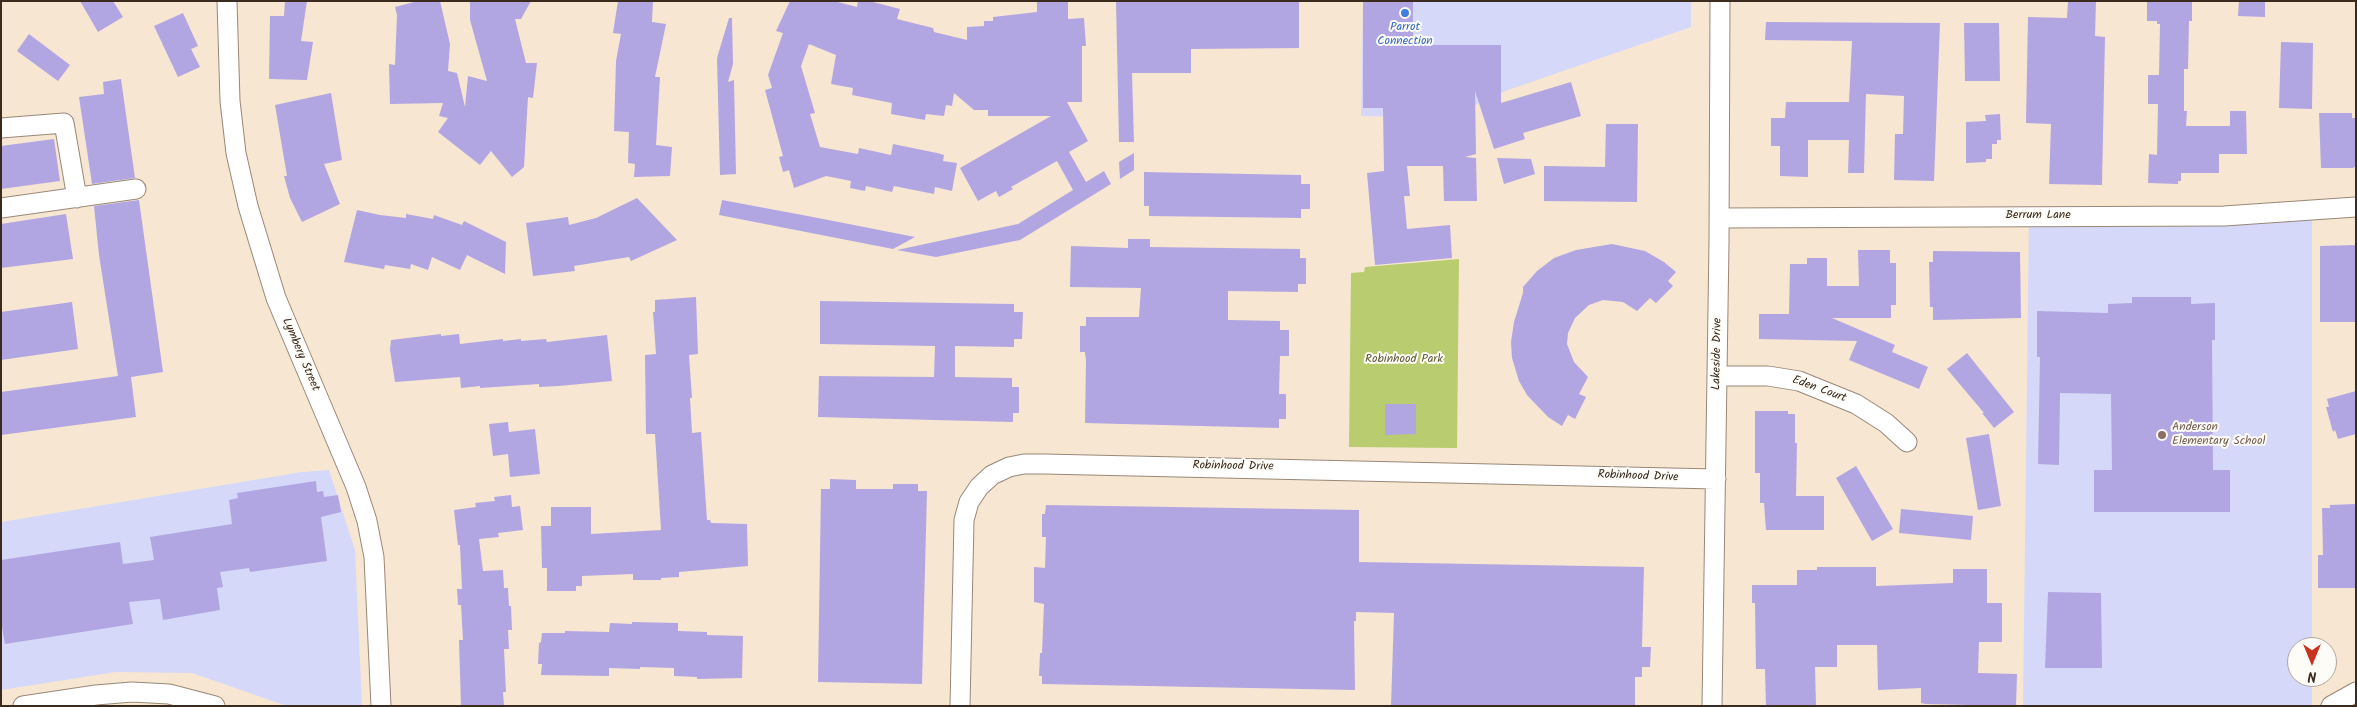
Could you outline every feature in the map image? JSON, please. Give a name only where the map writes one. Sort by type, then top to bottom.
[{"type":"street","name":"Lymbery Street","points":[[227,1],[230,101],[236,153],[248,206],[276,298],[356,487],[367,521],[374,557],[381,706]]},
{"type":"street","name":"Lakeside Drive","points":[[1712,706],[1720,1]]},
{"type":"street","points":[[1,128],[64,123],[77,198]]},
{"type":"street","points":[[1,208],[136,189]]},
{"type":"street","name":"Berrum Lane","points":[[1719,218],[2224,216],[2356,207]]},
{"type":"street","name":"Eden Court","points":[[1717,376],[1768,376],[1799,381],[1856,404],[1886,423],[1907,442]]},
{"type":"street","name":"Robinhood Drive","points":[[960,706],[964,520],[969,502],[979,487],[992,475],[1009,467],[1024,464],[1044,464],[1716,479]]},
{"type":"street","points":[[23,706],[96,695],[132,692],[169,694],[216,706]]},
{"type":"street","points":[[2331,706],[2356,692]]},
{"type":"shaded area","points":[[1363,1],[1691,1],[1691,27],[1508,90],[1447,118],[1361,116]]},
{"type":"shaded area","points":[[2312,210],[2312,637],[2287,637],[2287,687],[2312,687],[2312,706],[2023,706],[2029,216]]},
{"type":"shaded area","points":[[329,470],[355,550],[362,706],[287,706],[192,673],[116,672],[1,690],[1,522],[302,472]]},
{"type":"green space","name":"Robinhood Park","points":[[1459,259],[1457,448],[1349,447],[1351,273],[1364,272],[1365,267]]},
{"type":"building","points":[[80,1],[113,1],[123,17],[98,32]]},
{"type":"building","points":[[285,1],[307,1],[301,41],[313,42],[307,80],[269,79],[270,16],[284,16]]},
{"type":"building","points":[[418,1],[440,1],[450,44],[448,71],[457,73],[465,107],[468,76],[487,81],[470,20],[470,1],[531,1],[521,19],[515,19],[526,63],[537,63],[533,98],[528,97],[524,167],[512,177],[491,151],[480,165],[438,132],[448,118],[439,116],[443,103],[390,104],[389,64],[395,65],[397,15],[395,7]]},
{"type":"building","points":[[618,1],[653,1],[652,22],[666,24],[655,77],[660,77],[656,145],[672,147],[670,176],[634,177],[635,164],[628,163],[629,132],[614,131],[616,61],[621,34],[613,33]]},
{"type":"building","points":[[790,1],[834,1],[857,7],[858,1],[869,1],[900,9],[897,19],[933,28],[934,32],[967,40],[967,27],[984,26],[984,21],[993,21],[993,17],[1037,12],[1037,1],[1068,1],[1068,19],[1084,18],[1086,46],[1082,46],[1082,102],[1067,102],[1088,141],[1069,152],[1086,182],[1104,171],[1111,184],[1020,240],[936,257],[897,250],[1018,224],[1073,190],[1057,161],[1011,187],[1013,189],[999,197],[996,191],[978,201],[960,168],[1051,116],[988,116],[988,110],[974,110],[954,93],[952,106],[946,105],[944,116],[926,114],[925,120],[891,114],[892,103],[852,95],[853,88],[831,84],[836,55],[809,44],[801,66],[815,113],[810,114],[820,147],[858,154],[859,148],[891,155],[893,144],[944,155],[943,161],[957,163],[952,191],[935,187],[934,194],[894,186],[892,192],[866,186],[865,191],[850,188],[851,181],[826,176],[794,188],[789,170],[783,172],[779,157],[783,156],[765,90],[772,88],[768,75],[783,33],[776,31]]},
{"type":"building","points":[[1116,1],[1299,1],[1299,48],[1191,49],[1191,73],[1132,73],[1134,142],[1119,142]]},
{"type":"building","points":[[1363,1],[1413,1],[1413,45],[1501,45],[1501,103],[1571,82],[1581,116],[1523,133],[1525,139],[1494,149],[1475,91],[1476,154],[1465,157],[1476,158],[1477,201],[1444,201],[1443,166],[1407,166],[1410,196],[1404,196],[1407,229],[1450,225],[1452,258],[1375,265],[1367,173],[1384,171],[1383,108],[1363,108]]},
{"type":"building","points":[[2068,1],[2096,1],[2095,36],[2105,37],[2102,185],[2049,184],[2051,124],[2026,123],[2028,17],[2067,18]]},
{"type":"building","points":[[2147,1],[2192,1],[2192,21],[2189,21],[2188,69],[2184,69],[2184,111],[2187,111],[2186,126],[2230,126],[2230,111],[2246,111],[2247,154],[2219,154],[2219,173],[2181,173],[2181,181],[2178,181],[2178,184],[2148,183],[2149,154],[2157,155],[2158,104],[2148,104],[2148,75],[2159,75],[2160,24],[2157,24],[2157,21],[2147,21]]},
{"type":"building","points":[[2239,1],[2265,1],[2265,17],[2238,16]]},
{"type":"building","points":[[183,13],[198,46],[191,49],[200,67],[178,77],[154,26]]},
{"type":"building","points":[[729,18],[732,18],[733,64],[728,82],[734,80],[736,174],[720,175],[717,58]]},
{"type":"building","points":[[1766,22],[1940,23],[1934,181],[1894,180],[1895,134],[1903,134],[1904,96],[1866,94],[1864,173],[1848,173],[1849,140],[1808,140],[1808,177],[1780,176],[1780,146],[1771,146],[1771,118],[1785,118],[1786,102],[1849,102],[1852,41],[1765,40]]},
{"type":"building","points":[[1964,23],[1999,23],[2000,81],[1965,81]]},
{"type":"building","points":[[29,34],[70,65],[58,81],[17,51]]},
{"type":"building","points":[[2281,42],[2313,43],[2312,109],[2279,108]]},
{"type":"building","points":[[121,79],[135,178],[92,184],[79,97],[104,94],[103,82]]},
{"type":"building","points":[[331,93],[342,160],[324,164],[340,204],[302,222],[290,198],[284,176],[287,176],[275,105]]},
{"type":"building","points":[[2319,113],[2352,113],[2352,118],[2356,118],[2356,166],[2353,168],[2321,168]]},
{"type":"building","points":[[2000,114],[2001,140],[1997,140],[1997,144],[1992,144],[1992,159],[1986,159],[1986,162],[1966,163],[1966,122],[1986,121],[1985,115]]},
{"type":"building","points":[[1606,124],[1638,124],[1637,202],[1544,201],[1544,166],[1605,167]]},
{"type":"building","points":[[54,139],[60,181],[1,189],[1,146]]},
{"type":"building","points":[[1134,153],[1134,170],[1120,179],[1119,162]]},
{"type":"building","points":[[1497,158],[1531,159],[1535,174],[1504,184]]},
{"type":"building","points":[[1144,172],[1301,175],[1301,184],[1310,184],[1310,209],[1301,209],[1301,218],[1149,216],[1149,206],[1144,206]]},
{"type":"building","points":[[637,198],[677,240],[631,261],[629,257],[574,266],[575,271],[533,276],[526,223],[568,217],[569,225],[596,218]]},
{"type":"building","points":[[139,200],[163,372],[131,377],[136,417],[1,435],[1,392],[118,376],[99,255],[94,206]]},
{"type":"building","points":[[722,200],[915,237],[893,249],[719,215]]},
{"type":"building","points":[[357,210],[406,218],[406,214],[433,219],[434,215],[462,225],[464,221],[506,242],[505,274],[467,255],[460,270],[432,257],[428,270],[411,264],[410,269],[385,265],[384,269],[344,262]]},
{"type":"building","points":[[66,214],[73,259],[1,268],[1,224]]},
{"type":"building","points":[[1128,239],[1150,239],[1150,247],[1300,249],[1300,258],[1306,258],[1306,284],[1298,284],[1298,292],[1228,291],[1228,320],[1280,321],[1280,330],[1289,330],[1289,356],[1280,356],[1279,394],[1286,394],[1286,419],[1279,419],[1279,428],[1085,423],[1086,361],[1085,352],[1080,352],[1080,326],[1086,326],[1086,317],[1139,317],[1141,288],[1070,287],[1071,246],[1128,248]]},
{"type":"building","points":[[1612,244],[1645,251],[1664,262],[1676,272],[1668,281],[1673,286],[1656,303],[1650,298],[1637,311],[1623,302],[1603,300],[1589,305],[1575,318],[1568,333],[1567,344],[1574,362],[1588,377],[1579,394],[1586,397],[1575,419],[1568,415],[1562,426],[1548,417],[1527,395],[1519,381],[1512,358],[1511,342],[1514,322],[1523,287],[1537,271],[1554,258],[1576,250]]},
{"type":"building","points":[[2356,245],[2356,322],[2320,322],[2320,246]]},
{"type":"building","points":[[1858,250],[1890,250],[1890,263],[1896,263],[1896,305],[1891,305],[1891,318],[1832,318],[1895,345],[1892,352],[1928,367],[1919,389],[1849,360],[1857,341],[1759,339],[1759,314],[1789,314],[1790,264],[1807,264],[1807,258],[1827,258],[1827,286],[1859,286]]},
{"type":"building","points":[[1933,251],[2020,252],[2021,318],[1933,320],[1933,307],[1930,307],[1929,262],[1933,262]]},
{"type":"building","points":[[696,297],[698,354],[689,355],[692,398],[690,398],[692,433],[701,432],[707,520],[710,520],[711,523],[747,524],[748,566],[679,572],[679,577],[661,578],[661,580],[633,580],[633,574],[582,576],[582,586],[576,586],[576,591],[547,591],[547,568],[542,568],[541,526],[551,526],[551,507],[591,507],[591,534],[661,530],[655,434],[646,434],[645,355],[656,354],[653,312],[655,312],[655,300]]},
{"type":"building","name":"Anderson Elementary School","points":[[2132,297],[2191,297],[2191,304],[2215,303],[2215,340],[2212,340],[2213,470],[2230,470],[2230,512],[2094,512],[2094,470],[2112,470],[2111,394],[2060,393],[2059,465],[2038,464],[2040,357],[2037,357],[2037,311],[2108,313],[2108,304],[2132,303]]},
{"type":"building","points":[[820,301],[1014,304],[1014,312],[1023,312],[1022,339],[1014,339],[1014,347],[955,346],[955,377],[1012,378],[1012,387],[1019,387],[1019,413],[1013,413],[1013,422],[818,417],[819,376],[934,377],[935,346],[820,344]]},
{"type":"building","points":[[72,302],[78,349],[1,360],[1,312]]},
{"type":"building","points":[[441,334],[441,336],[459,334],[460,344],[503,339],[503,341],[521,339],[521,341],[546,339],[547,342],[607,335],[612,381],[559,386],[539,387],[539,384],[480,388],[480,386],[461,388],[460,377],[395,382],[390,350],[391,340]]},
{"type":"building","points":[[1967,353],[2014,412],[1994,428],[1982,413],[1984,413],[1947,369]]},
{"type":"building","points":[[2356,391],[2356,434],[2338,439],[2335,430],[2333,432],[2326,407],[2329,407],[2327,399]]},
{"type":"building","points":[[1385,404],[1416,404],[1416,434],[1385,435]]},
{"type":"building","points":[[1755,411],[1788,411],[1788,414],[1795,414],[1795,443],[1797,443],[1796,496],[1824,496],[1824,530],[1766,530],[1764,503],[1760,503],[1760,473],[1755,473]]},
{"type":"building","points":[[508,422],[509,432],[535,429],[540,474],[510,477],[508,454],[493,456],[489,424]]},
{"type":"building","points":[[1989,434],[2001,506],[1978,510],[1966,438]]},
{"type":"building","points":[[1856,466],[1893,529],[1872,541],[1836,478]]},
{"type":"building","points":[[830,479],[856,480],[856,489],[893,489],[893,484],[918,484],[918,491],[927,491],[922,684],[818,682],[821,489],[830,489]]},
{"type":"building","points":[[316,481],[317,492],[323,491],[324,497],[338,495],[341,512],[321,517],[327,561],[250,572],[249,568],[220,572],[223,587],[217,588],[220,610],[163,620],[160,599],[129,602],[133,624],[5,644],[1,621],[1,560],[120,542],[123,564],[154,560],[150,537],[232,524],[229,500],[238,498],[237,493]]},
{"type":"building","points":[[511,495],[512,507],[520,506],[523,530],[498,533],[499,537],[479,539],[483,571],[503,570],[504,588],[508,588],[509,606],[511,606],[512,630],[508,630],[509,649],[504,649],[506,692],[503,692],[504,706],[461,706],[459,640],[463,640],[461,605],[458,605],[457,589],[462,589],[460,545],[458,545],[454,510],[476,507],[475,503],[495,501],[494,497]]},
{"type":"building","points":[[2356,504],[2356,588],[2318,588],[2318,555],[2323,555],[2322,508],[2330,508],[2330,505]]},
{"type":"building","points":[[1046,505],[1359,510],[1359,562],[1644,567],[1642,647],[1651,647],[1650,667],[1642,667],[1642,677],[1635,677],[1635,706],[1391,706],[1394,613],[1356,612],[1356,621],[1354,621],[1355,690],[1042,684],[1042,676],[1039,676],[1044,604],[1034,602],[1034,567],[1045,568],[1046,537],[1042,537],[1042,514],[1045,514]]},
{"type":"building","points":[[1901,509],[1973,516],[1971,540],[1899,533]]},
{"type":"building","points":[[1817,567],[1876,567],[1876,586],[1953,583],[1953,569],[1987,569],[1987,603],[2002,603],[2002,642],[1979,642],[1978,673],[2017,674],[2016,706],[1926,704],[1921,703],[1921,688],[1878,690],[1877,645],[1837,645],[1837,667],[1815,667],[1816,706],[1766,706],[1765,669],[1756,669],[1755,603],[1752,603],[1752,585],[1797,585],[1797,570],[1817,570]]},
{"type":"building","points":[[2048,592],[2101,593],[2102,668],[2045,668]]},
{"type":"building","points":[[632,622],[678,623],[678,631],[707,632],[707,635],[743,636],[742,678],[697,679],[697,677],[674,676],[674,668],[640,667],[640,669],[609,668],[609,676],[541,675],[542,664],[538,664],[539,643],[541,642],[542,633],[565,633],[565,631],[609,632],[610,623],[632,624]]},
{"type":"place","name":"Parrot Connection","points":[[1405,13]]},
{"type":"place","name":"Anderson Elementary School","points":[[2162,435]]}]
